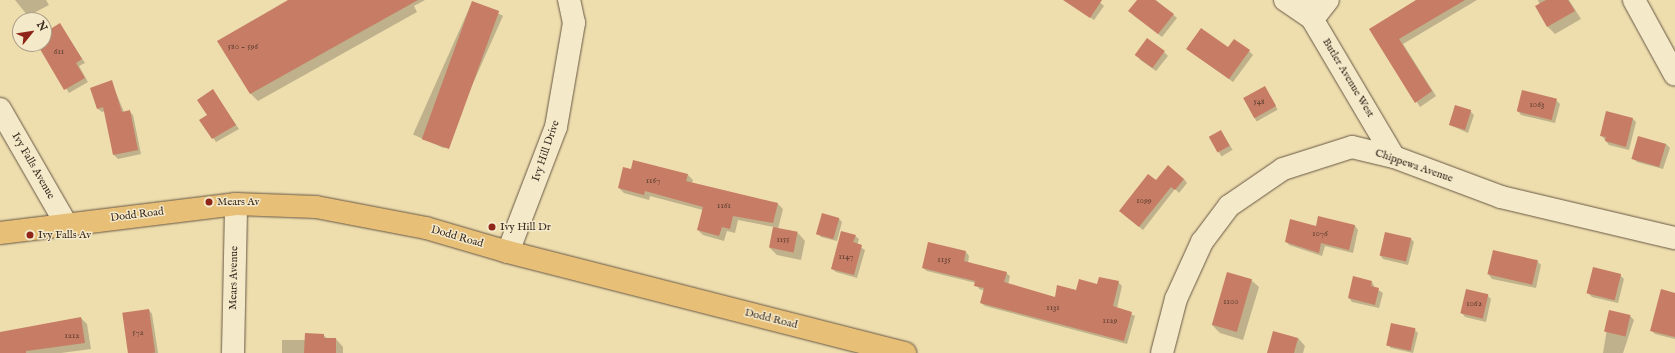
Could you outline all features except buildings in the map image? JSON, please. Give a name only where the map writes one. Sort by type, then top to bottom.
[{"type":"main road","name":"Dodd Road","points":[[0,233],[236,204],[324,209],[426,228],[508,252],[905,353]]},
{"type":"street","name":"Ivy Hill Drive","points":[[508,252],[556,127],[574,23],[569,0]]},
{"type":"street","points":[[1285,0],[1313,19],[1328,0]]},
{"type":"street","name":"Butler Avenue West","points":[[1301,0],[1394,157]]},
{"type":"street","points":[[1634,0],[1675,75]]},
{"type":"street","name":"Ivy Falls Avenue","points":[[0,109],[66,224]]},
{"type":"street","name":"Chippewa Avenue","points":[[1162,353],[1176,299],[1202,242],[1229,206],[1283,169],[1352,147],[1394,157],[1501,197],[1675,238]]},
{"type":"street","name":"Mears Avenue","points":[[232,353],[236,204]]},
{"type":"place","name":"Mears Av","points":[[209,202]]},
{"type":"place","name":"Ivy Hill Dr","points":[[492,227]]},
{"type":"place","name":"Ivy Falls Av","points":[[30,235]]}]
